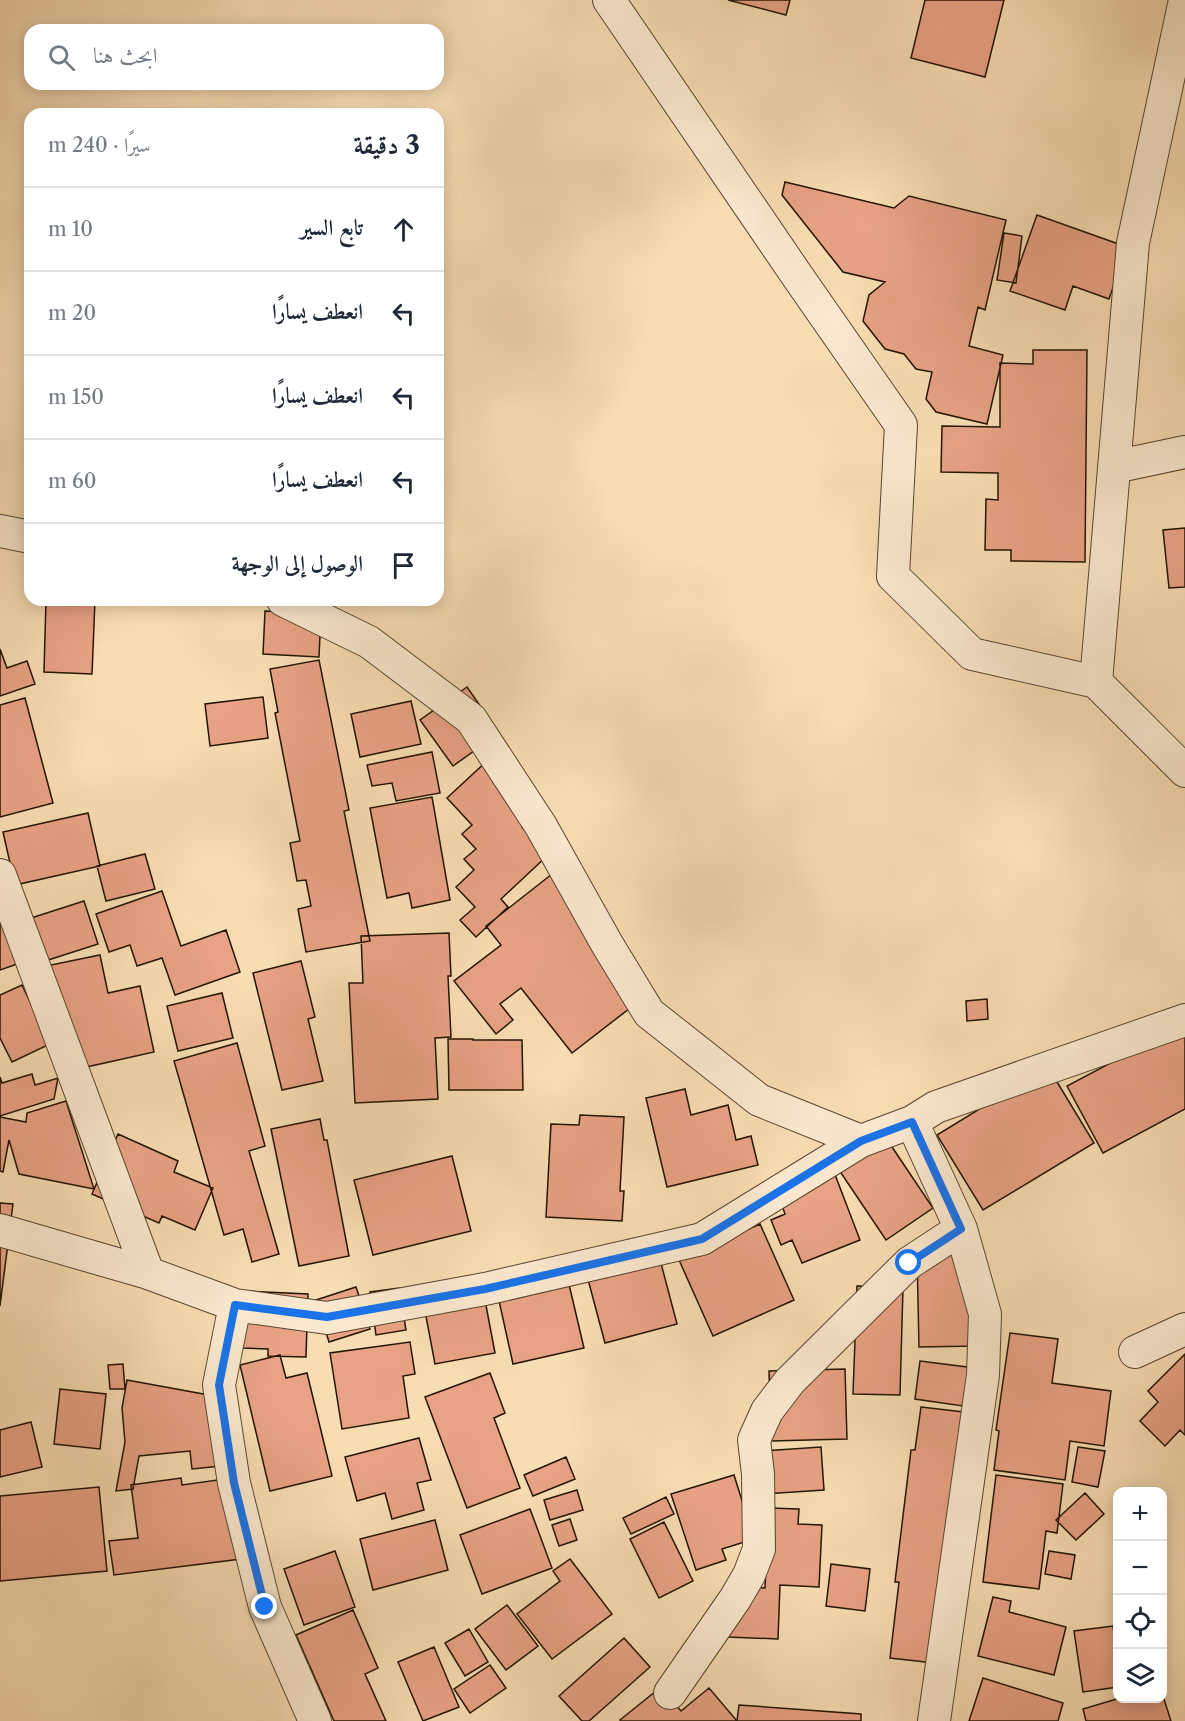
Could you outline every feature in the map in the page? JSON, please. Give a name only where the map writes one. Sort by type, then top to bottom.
[{"type":"street","points":[[609,0],[901,425],[893,576],[972,654],[1096,682],[1185,771]]},
{"type":"street","points":[[1096,682],[1134,243],[1176,86],[1185,0]]},
{"type":"street","points":[[1114,467],[1185,452]]},
{"type":"street","points":[[0,531],[24,536]]},
{"type":"street","points":[[295,606],[369,642],[471,719],[541,826],[607,944],[649,1013],[759,1100],[861,1141]]},
{"type":"street","points":[[0,875],[148,1273]]},
{"type":"street","points":[[0,1230],[148,1273],[235,1305],[327,1317],[485,1289],[702,1239],[861,1141],[912,1122],[936,1107],[1185,1020]]},
{"type":"street","points":[[912,1122],[961,1229],[985,1314],[983,1375],[934,1721]]},
{"type":"street","points":[[670,1693],[735,1599],[749,1575],[759,1549],[758,1474],[754,1440],[767,1411],[790,1381],[909,1263],[961,1229]]},
{"type":"street","points":[[235,1305],[219,1385],[234,1483],[265,1607],[315,1721]]},
{"type":"street","points":[[1136,1352],[1185,1329]]},
{"type":"building","points":[[728,0],[790,0],[786,15]]},
{"type":"building","points":[[925,0],[1004,0],[985,77],[911,58]]},
{"type":"building","points":[[785,182],[894,208],[909,196],[1006,220],[985,310],[978,307],[969,346],[1003,355],[987,424],[936,412],[926,399],[932,372],[916,369],[904,354],[885,349],[863,321],[869,295],[885,282],[843,272],[782,195]]},
{"type":"building","points":[[1037,215],[1127,247],[1109,299],[1073,286],[1065,310],[1010,291]]},
{"type":"building","points":[[1004,233],[1022,236],[1016,283],[997,280]]},
{"type":"building","points":[[1033,350],[1087,350],[1085,562],[1011,561],[1011,550],[985,550],[986,499],[998,500],[998,473],[941,472],[942,426],[1000,427],[1000,363],[1033,364]]},
{"type":"building","points":[[1185,528],[1185,587],[1169,588],[1163,530]]},
{"type":"building","points":[[46,606],[95,606],[92,674],[44,672]]},
{"type":"building","points":[[265,611],[321,614],[319,657],[263,654]]},
{"type":"building","points":[[0,649],[7,668],[27,661],[35,684],[0,696]]},
{"type":"building","points":[[319,660],[349,810],[344,811],[370,941],[306,952],[298,909],[311,906],[306,880],[297,881],[290,843],[300,841],[275,713],[278,712],[270,669]]},
{"type":"building","points":[[467,687],[499,733],[453,766],[420,720]]},
{"type":"building","points":[[263,697],[268,738],[210,746],[205,704]]},
{"type":"building","points":[[25,698],[53,803],[0,817],[0,705]]},
{"type":"building","points":[[411,701],[421,744],[360,757],[351,714]]},
{"type":"building","points":[[432,752],[440,793],[396,801],[392,783],[372,786],[367,765]]},
{"type":"building","points":[[489,759],[538,812],[522,827],[548,855],[501,899],[508,907],[476,937],[460,920],[475,907],[456,887],[474,870],[464,859],[476,849],[462,834],[472,825],[447,798]]},
{"type":"building","points":[[432,797],[450,900],[412,908],[409,893],[387,898],[370,808]]},
{"type":"building","points":[[88,813],[100,866],[15,885],[3,832]]},
{"type":"building","points":[[145,854],[155,889],[106,901],[97,866]]},
{"type":"building","points":[[552,874],[634,1005],[572,1053],[521,988],[500,1004],[513,1020],[496,1034],[454,981],[501,945],[486,926]]},
{"type":"building","points":[[162,891],[181,946],[226,930],[240,972],[175,995],[162,958],[137,966],[130,945],[109,952],[96,914]]},
{"type":"building","points":[[84,901],[98,944],[42,962],[28,919]]},
{"type":"building","points":[[0,909],[20,963],[0,970]]},
{"type":"building","points":[[449,933],[451,976],[448,976],[451,1037],[435,1038],[438,1099],[355,1103],[349,983],[363,983],[361,936]]},
{"type":"building","points":[[100,955],[108,993],[140,986],[154,1052],[82,1068],[73,1026],[60,1029],[46,966]]},
{"type":"building","points":[[301,961],[315,1017],[308,1019],[323,1081],[282,1090],[253,973]]},
{"type":"building","points":[[22,985],[50,1044],[12,1062],[0,1038],[0,995]]},
{"type":"building","points":[[222,993],[233,1038],[178,1051],[167,1006]]},
{"type":"building","points":[[987,999],[988,1019],[967,1021],[966,1001]]},
{"type":"building","points":[[1184,1024],[1185,1109],[1103,1153],[1067,1086]]},
{"type":"building","points":[[448,1039],[522,1040],[523,1090],[449,1090]]},
{"type":"building","points":[[237,1043],[265,1146],[249,1151],[279,1254],[252,1262],[243,1229],[224,1235],[174,1061]]},
{"type":"building","points":[[1048,1067],[1094,1143],[983,1210],[937,1135]]},
{"type":"building","points":[[32,1074],[35,1085],[58,1078],[54,1099],[0,1116],[0,1077],[2,1083]]},
{"type":"building","points":[[685,1089],[691,1115],[728,1105],[736,1140],[751,1136],[758,1165],[667,1187],[646,1098]]},
{"type":"building","points":[[66,1101],[94,1189],[19,1174],[9,1140],[3,1172],[0,1171],[0,1117],[26,1122],[27,1113]]},
{"type":"building","points":[[580,1115],[624,1117],[620,1191],[624,1191],[622,1221],[546,1217],[551,1124],[579,1125]]},
{"type":"building","points":[[320,1119],[324,1140],[327,1140],[349,1256],[299,1266],[271,1129]]},
{"type":"building","points":[[118,1134],[178,1161],[174,1172],[213,1188],[195,1230],[162,1216],[159,1223],[92,1194]]},
{"type":"building","points":[[884,1135],[933,1208],[886,1240],[837,1167]]},
{"type":"building","points":[[452,1156],[471,1231],[373,1255],[354,1180]]},
{"type":"building","points":[[834,1172],[860,1240],[802,1263],[792,1240],[781,1245],[771,1220],[785,1214],[778,1194]]},
{"type":"building","points":[[0,1203],[13,1204],[0,1306]]},
{"type":"building","points":[[760,1224],[794,1300],[713,1336],[679,1260]]},
{"type":"building","points":[[658,1252],[677,1324],[605,1343],[586,1272]]},
{"type":"building","points":[[969,1253],[977,1346],[919,1347],[917,1254]]},
{"type":"building","points":[[564,1263],[584,1348],[513,1364],[494,1278]]},
{"type":"building","points":[[481,1279],[495,1353],[435,1364],[421,1290]]},
{"type":"building","points":[[857,1286],[903,1288],[900,1395],[853,1394]]},
{"type":"building","points":[[356,1287],[370,1329],[329,1342],[316,1300]]},
{"type":"building","points":[[399,1288],[406,1330],[376,1335],[370,1292]]},
{"type":"building","points":[[243,1291],[308,1294],[306,1357],[268,1356],[268,1349],[241,1348]]},
{"type":"building","points":[[1010,1333],[1058,1339],[1052,1383],[1111,1391],[1104,1446],[1070,1441],[1065,1480],[994,1470],[999,1431],[996,1430]]},
{"type":"building","points":[[410,1342],[415,1374],[403,1376],[409,1418],[342,1429],[330,1353]]},
{"type":"building","points":[[1185,1354],[1185,1435],[1180,1430],[1165,1446],[1140,1421],[1158,1402],[1148,1391]]},
{"type":"building","points":[[280,1355],[286,1378],[307,1373],[332,1476],[270,1491],[240,1365]]},
{"type":"building","points":[[920,1361],[975,1368],[970,1407],[915,1399]]},
{"type":"building","points":[[123,1364],[125,1389],[110,1389],[108,1365]]},
{"type":"building","points":[[845,1369],[847,1439],[771,1441],[769,1371]]},
{"type":"building","points":[[490,1373],[505,1413],[494,1418],[520,1488],[467,1508],[425,1397]]},
{"type":"building","points":[[127,1380],[225,1398],[231,1465],[192,1469],[190,1451],[139,1456],[133,1489],[116,1491],[125,1442],[122,1408]]},
{"type":"building","points":[[60,1389],[106,1394],[100,1449],[54,1444]]},
{"type":"building","points":[[921,1407],[972,1413],[943,1664],[890,1658],[899,1582],[895,1582],[911,1450],[915,1450]]},
{"type":"building","points":[[31,1422],[42,1467],[0,1477],[0,1430]]},
{"type":"building","points":[[419,1438],[431,1480],[417,1483],[424,1510],[392,1519],[385,1493],[357,1501],[345,1457]]},
{"type":"building","points":[[821,1447],[824,1490],[764,1494],[761,1451]]},
{"type":"building","points":[[1078,1447],[1105,1451],[1098,1487],[1072,1482]]},
{"type":"building","points":[[566,1457],[575,1479],[533,1496],[524,1475]]},
{"type":"building","points":[[734,1475],[754,1539],[722,1549],[726,1560],[696,1570],[671,1494]]},
{"type":"building","points":[[996,1475],[1063,1484],[1057,1533],[1046,1531],[1039,1589],[983,1582]]},
{"type":"building","points":[[239,1477],[249,1558],[114,1575],[109,1541],[138,1538],[131,1485],[181,1478],[182,1485]]},
{"type":"building","points":[[99,1487],[107,1571],[0,1581],[0,1496]]},
{"type":"building","points":[[577,1490],[583,1510],[550,1520],[544,1500]]},
{"type":"building","points":[[1085,1493],[1104,1514],[1076,1540],[1056,1520]]},
{"type":"building","points":[[666,1497],[674,1514],[631,1534],[623,1518]]},
{"type":"building","points":[[769,1508],[799,1509],[798,1524],[822,1525],[819,1587],[780,1585],[778,1639],[727,1637],[729,1586],[765,1588]]},
{"type":"building","points":[[530,1509],[552,1568],[482,1594],[460,1535]]},
{"type":"building","points":[[570,1519],[577,1540],[559,1546],[552,1525]]},
{"type":"building","points":[[435,1520],[448,1570],[373,1590],[360,1539]]},
{"type":"building","points":[[664,1522],[693,1581],[659,1598],[630,1539]]},
{"type":"building","points":[[335,1551],[355,1607],[304,1625],[284,1569]]},
{"type":"building","points":[[1049,1551],[1075,1555],[1071,1579],[1045,1574]]},
{"type":"building","points":[[570,1559],[612,1614],[552,1659],[517,1614],[560,1581],[553,1571]]},
{"type":"building","points":[[831,1564],[870,1569],[865,1611],[826,1606]]},
{"type":"building","points":[[993,1597],[1011,1601],[1009,1612],[1066,1627],[1054,1675],[978,1656]]},
{"type":"building","points":[[507,1605],[538,1646],[506,1670],[475,1629]]},
{"type":"building","points":[[353,1610],[378,1668],[365,1674],[386,1721],[334,1721],[296,1635]]},
{"type":"building","points":[[1113,1626],[1113,1688],[1083,1692],[1074,1631]]},
{"type":"building","points":[[469,1629],[488,1662],[465,1676],[445,1643]]},
{"type":"building","points":[[624,1638],[650,1667],[589,1721],[582,1721],[559,1696]]},
{"type":"building","points":[[434,1647],[459,1707],[423,1721],[398,1662]]},
{"type":"building","points":[[490,1665],[506,1688],[470,1713],[454,1689]]},
{"type":"building","points":[[983,1678],[1063,1703],[1058,1721],[969,1721]]},
{"type":"building","points":[[661,1687],[681,1711],[709,1688],[737,1721],[620,1720]]},
{"type":"building","points":[[1113,1700],[1113,1703],[1165,1703],[1171,1721],[1086,1721],[1083,1709]]},
{"type":"building","points":[[739,1705],[861,1714],[861,1721],[737,1721]]},
{"type":"route","points":[[265,1607],[234,1483],[219,1385],[235,1305],[327,1317],[485,1289],[702,1239],[861,1141],[912,1122],[961,1229],[909,1263]]}]
